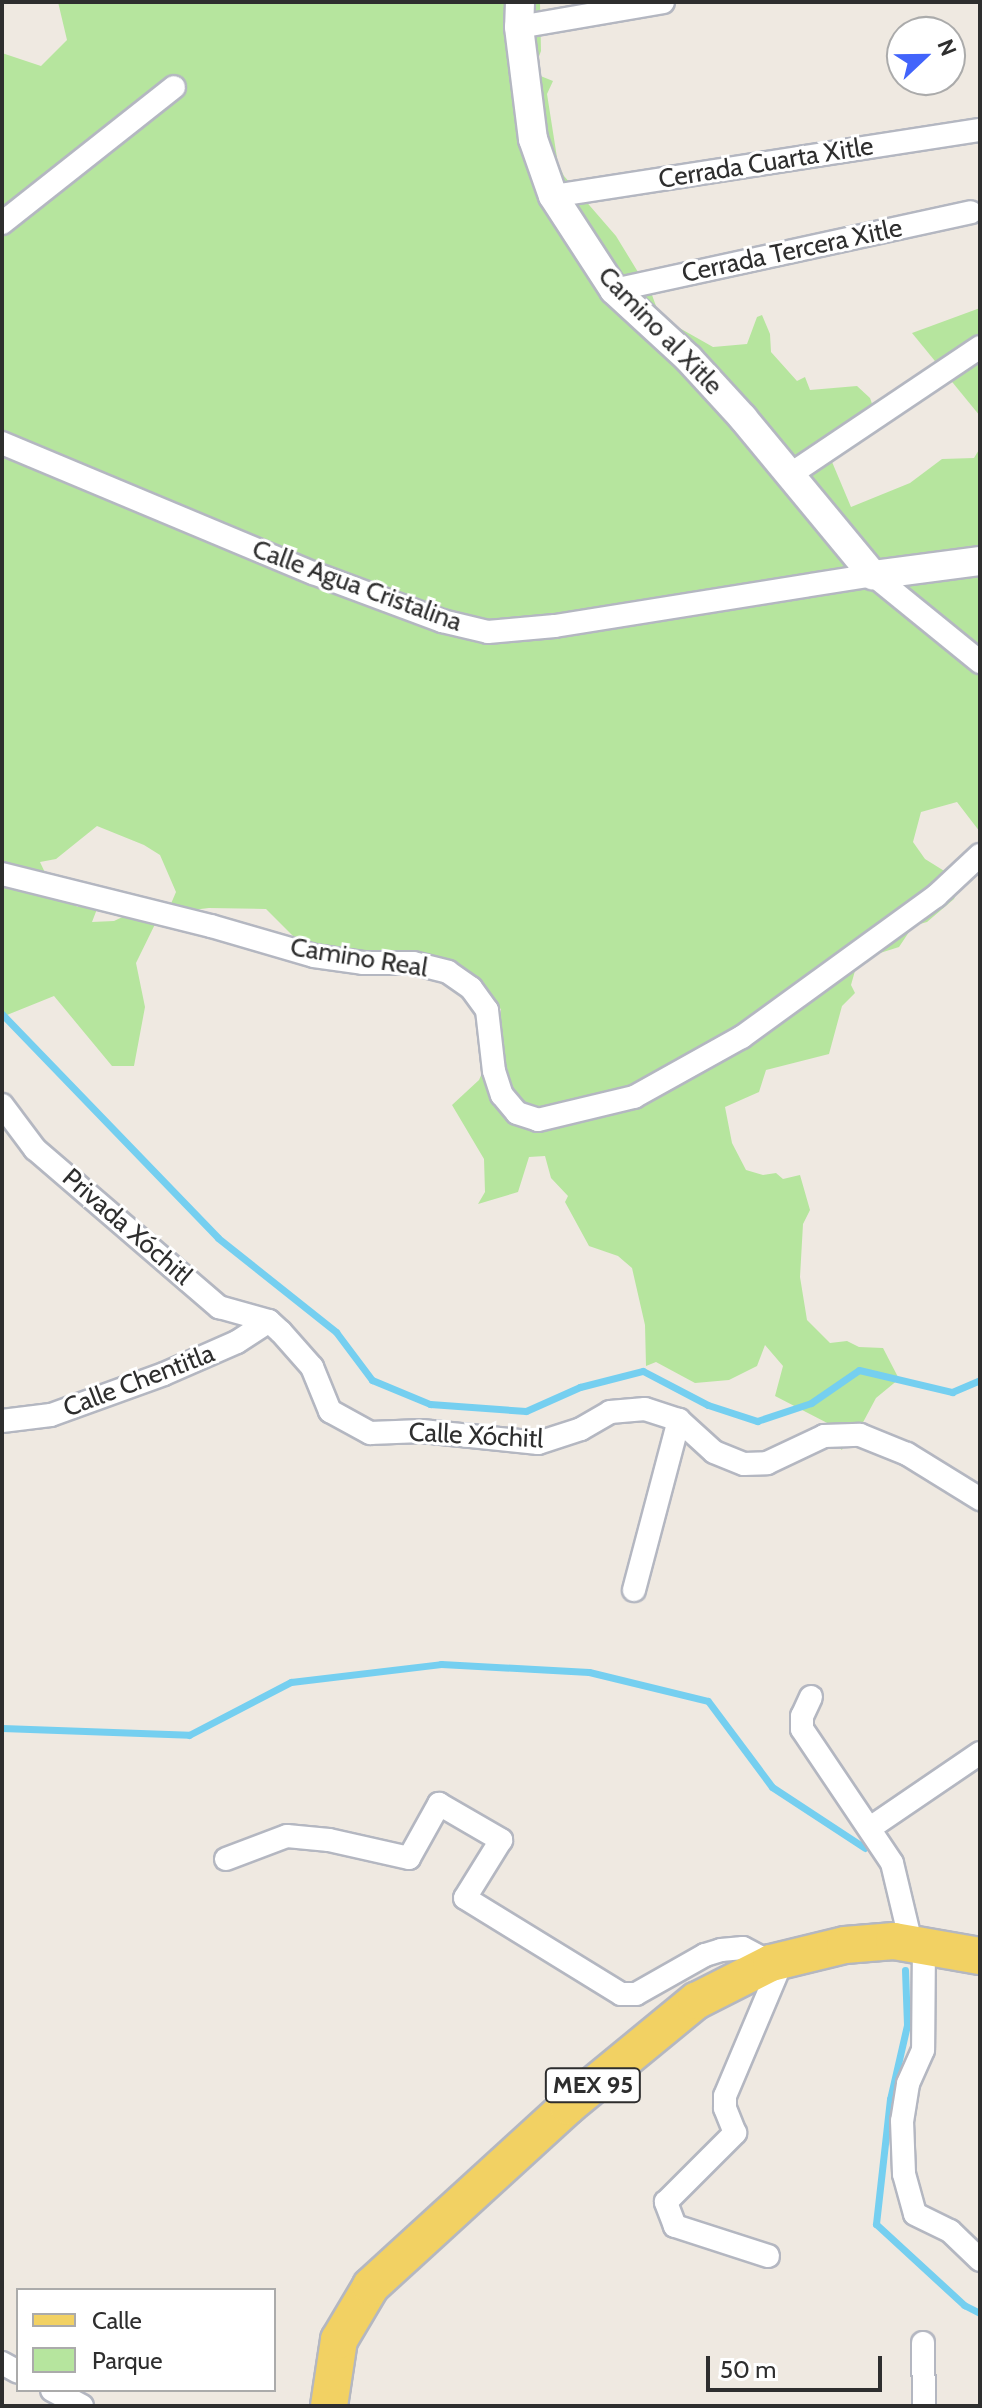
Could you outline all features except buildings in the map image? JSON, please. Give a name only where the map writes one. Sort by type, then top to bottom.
[{"type":"main road","name":"MEX 95","points":[[329,2406],[339,2340],[371,2286],[394,2262],[660,2028],[696,2001],[777,1961],[845,1945],[918,1944],[980,1956]]},
{"type":"street","points":[[520,15],[663,2]]},
{"type":"street","name":"Camino al Xitle","points":[[520,15],[533,139],[553,196],[614,290],[689,359],[743,418],[873,575]]},
{"type":"street","points":[[2,223],[174,87]]},
{"type":"street","name":"Cerrada Cuarta Xitle","points":[[553,196],[980,130]]},
{"type":"street","name":"Cerrada Tercera Xitle","points":[[614,290],[971,212]]},
{"type":"street","points":[[788,476],[980,347]]},
{"type":"street","name":"Calle Agua Cristalina","points":[[2,443],[313,573],[442,621],[488,632],[555,626],[873,575]]},
{"type":"street","points":[[873,575],[980,561]]},
{"type":"street","points":[[873,575],[980,662]]},
{"type":"street","name":"Camino Real","points":[[2,874],[211,926],[314,956],[363,963],[413,963],[448,972],[471,988],[487,1010],[494,1071],[502,1095],[517,1113],[538,1120],[634,1097],[742,1037],[936,896],[980,855]]},
{"type":"street","name":"Privada Xóchitl","points":[[2,1105],[35,1149],[219,1307],[269,1321]]},
{"type":"street","name":"Calle Xóchitl","points":[[269,1321],[312,1367],[330,1411],[370,1433],[422,1431],[538,1443],[581,1429],[610,1412],[645,1409],[679,1420],[714,1452],[744,1464],[767,1463],[824,1436],[860,1435],[907,1454],[980,1499]]},
{"type":"street","name":"Calle Chentitla","points":[[2,1421],[51,1415],[120,1391],[211,1355],[269,1321]]},
{"type":"street","points":[[634,1590],[679,1420]]},
{"type":"street","points":[[811,1697],[802,1716],[802,1729],[870,1828],[897,1875],[918,1944],[923,2050],[908,2084],[902,2121],[904,2174],[915,2214],[950,2231],[980,2260]]},
{"type":"street","points":[[870,1828],[980,1753]]},
{"type":"street","points":[[226,1859],[287,1836],[329,1840],[409,1858],[439,1804],[501,1840],[465,1898],[621,1994],[636,1994],[705,1955],[721,1950],[743,1948],[777,1961],[725,2096],[725,2108],[735,2133],[666,2202],[675,2226],[768,2256]]},
{"type":"street","points":[[923,2343],[924,2406]]},
{"type":"street","points":[[56,2392],[82,2406]]},
{"type":"green space","points":[[58,2],[540,2],[541,51],[533,73],[553,81],[547,94],[558,164],[564,176],[616,236],[652,295],[660,317],[713,347],[747,344],[757,317],[762,315],[770,334],[771,352],[797,381],[805,377],[810,390],[857,386],[870,398],[877,418],[827,450],[851,507],[910,483],[942,459],[974,458],[980,448],[980,832],[957,802],[921,812],[913,842],[925,859],[962,882],[954,899],[927,922],[913,926],[899,947],[858,960],[851,985],[855,993],[842,1006],[829,1054],[766,1070],[759,1092],[725,1107],[732,1143],[746,1170],[763,1175],[776,1173],[783,1179],[800,1175],[810,1210],[803,1224],[800,1277],[807,1320],[830,1343],[847,1341],[859,1347],[883,1348],[899,1379],[876,1398],[860,1428],[846,1438],[842,1450],[829,1440],[835,1427],[775,1396],[783,1366],[765,1345],[757,1366],[729,1380],[695,1383],[656,1362],[646,1366],[645,1325],[632,1268],[618,1256],[589,1246],[565,1202],[568,1196],[551,1178],[545,1156],[529,1157],[518,1192],[478,1204],[485,1192],[484,1159],[452,1105],[479,1080],[500,1033],[501,1009],[461,979],[300,943],[266,909],[209,908],[167,913],[176,892],[160,855],[97,826],[56,859],[40,862],[56,896],[78,907],[92,900],[97,909],[92,922],[114,921],[135,911],[161,912],[136,963],[145,1007],[134,1066],[112,1066],[54,996],[2,1017],[2,53],[41,66],[67,40]]},
{"type":"green space","points":[[980,308],[980,416],[912,333]]},
{"type":"waterway","points":[[2,1014],[218,1238],[336,1332],[372,1380],[430,1404],[526,1411],[580,1387],[643,1371],[708,1405],[757,1421],[811,1403],[859,1370],[952,1392],[980,1380]]},
{"type":"waterway","points":[[2,1728],[189,1735],[291,1682],[441,1664],[589,1672],[708,1701],[772,1787],[865,1848]]},
{"type":"waterway","points":[[905,1970],[907,2025],[890,2099],[876,2224],[964,2305],[980,2313]]}]
